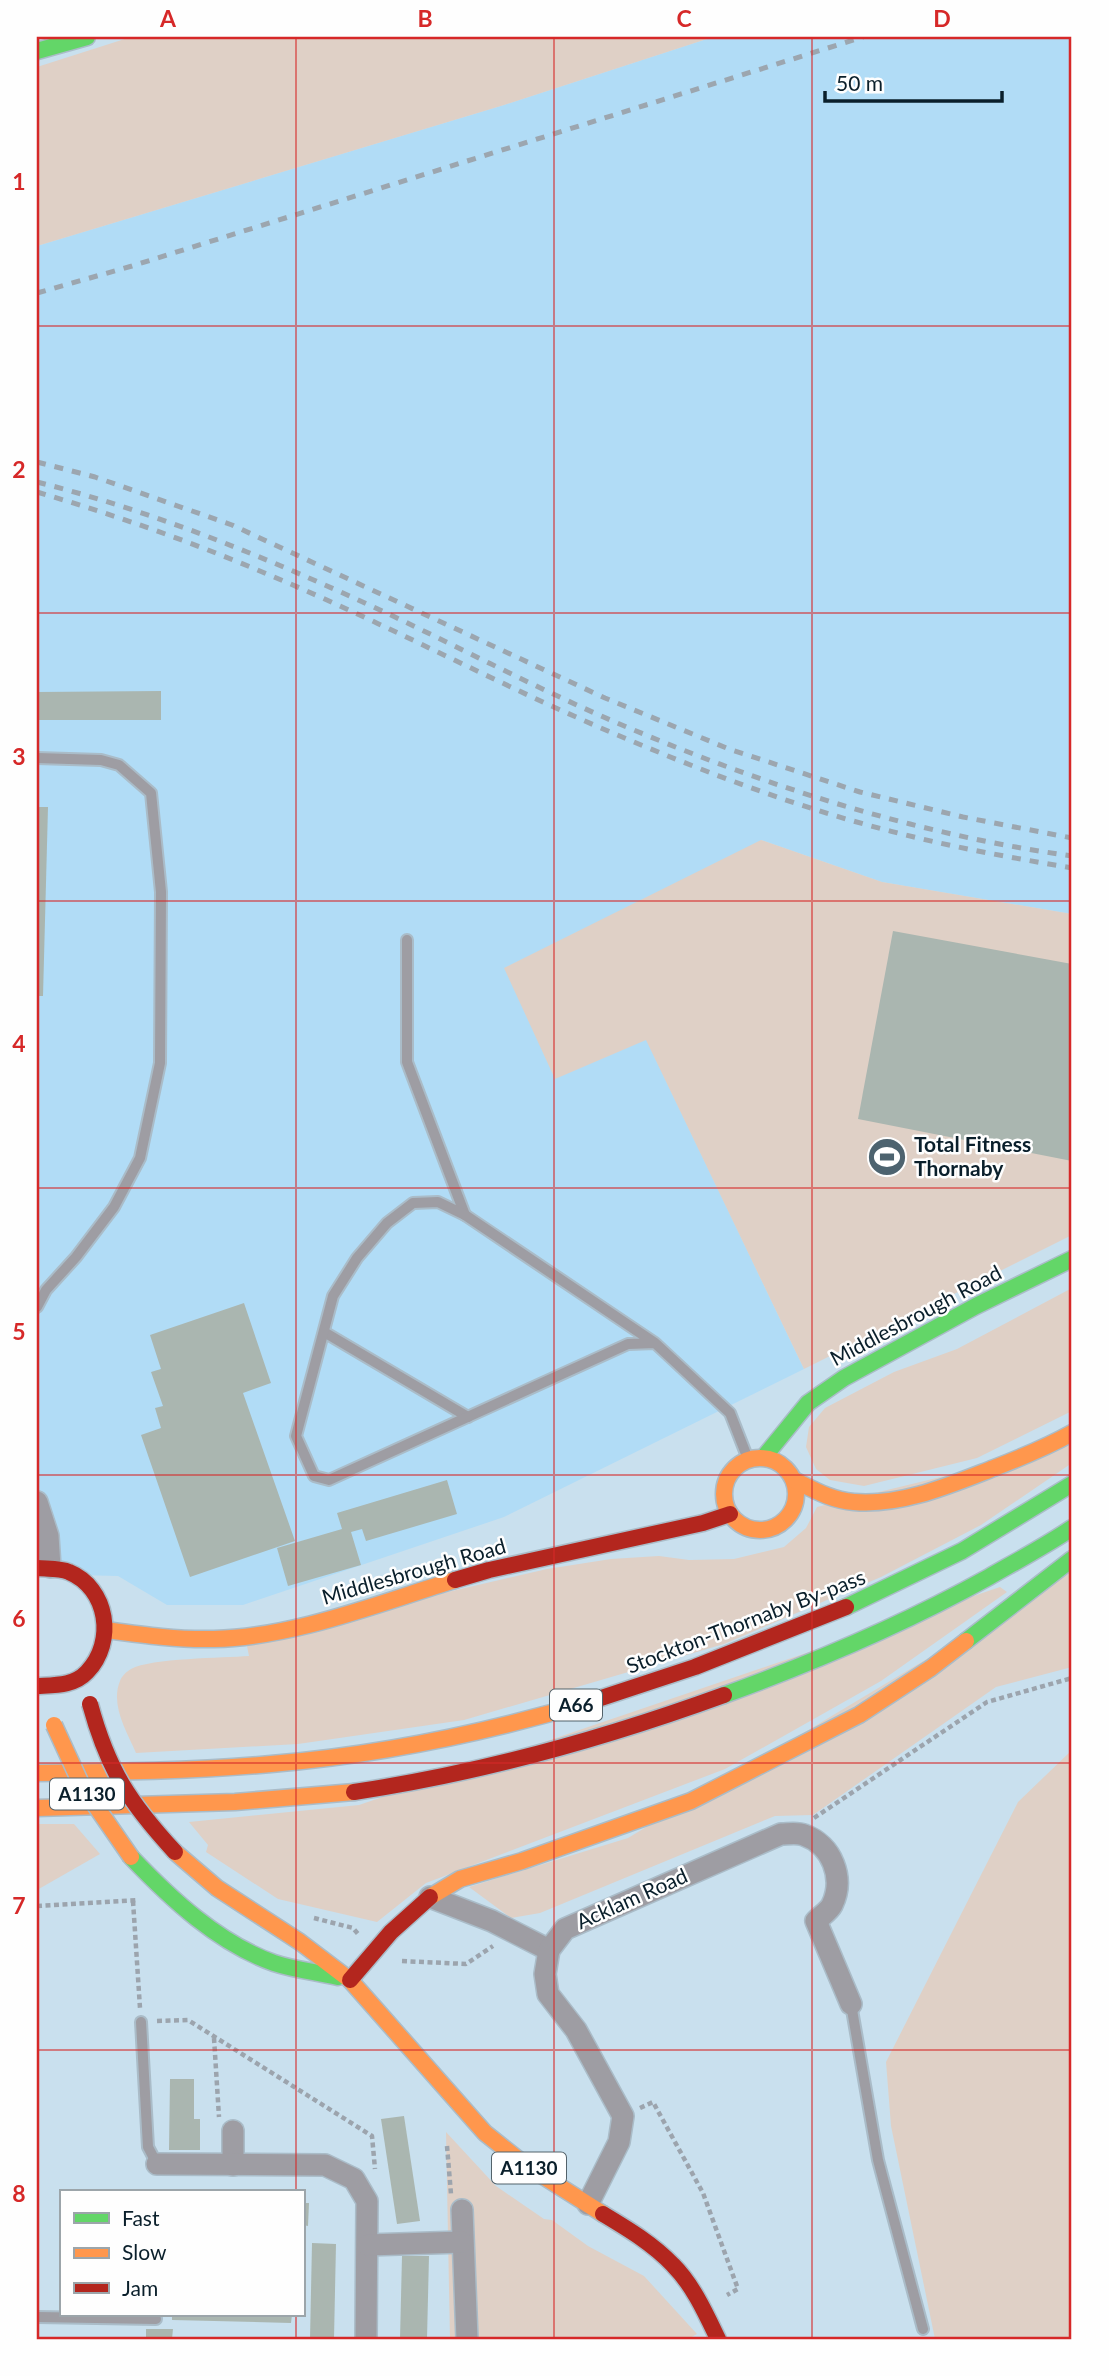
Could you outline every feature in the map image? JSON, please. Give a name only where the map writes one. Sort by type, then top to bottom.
[{"type":"main road","points":[[37,51],[87,37]]},
{"type":"main road","name":"Middlesbrough Road","points":[[107,1630],[155,1637],[215,1639],[264,1634],[326,1619],[489,1570],[703,1523],[730,1514],[724,1493],[731,1472],[738,1464],[756,1458],[808,1403],[844,1378],[976,1306],[1072,1259]]},
{"type":"main road","points":[[794,1480],[832,1498],[868,1502],[898,1499],[942,1489],[1053,1444],[1072,1433]]},
{"type":"main road","points":[[730,1514],[738,1523],[760,1531],[783,1523],[791,1514],[797,1492],[794,1480],[782,1464],[756,1458]]},
{"type":"main road","name":"Stockton-Thornaby By-pass","points":[[37,1773],[232,1768],[347,1755],[456,1737],[542,1714],[661,1680],[761,1643],[884,1592],[985,1539],[1072,1483]]},
{"type":"main road","name":"A66","points":[[37,1808],[237,1804],[355,1792],[467,1773],[697,1705],[860,1643],[958,1594],[1072,1528]]},
{"type":"main road","points":[[350,1980],[391,1932],[430,1897],[460,1879],[522,1861],[691,1801],[859,1715],[931,1668],[1072,1559]]},
{"type":"main road","points":[[44,1568],[69,1571],[85,1581],[97,1595],[105,1612],[107,1630]]},
{"type":"main road","name":"A1130","points":[[107,1630],[103,1648],[94,1664],[90,1704],[99,1737],[118,1779],[141,1814],[175,1852],[217,1888],[300,1942],[350,1980],[485,2133],[524,2164],[645,2240],[675,2266],[704,2309],[718,2339]]},
{"type":"main road","points":[[37,1686],[46,1688],[65,1685],[94,1664]]},
{"type":"main road","name":"A1130","points":[[41,1705],[54,1725],[82,1786],[131,1857],[159,1888],[205,1923],[266,1960],[350,1980]]},
{"type":"street","points":[[37,1502],[48,1536],[44,1568]]},
{"type":"street","name":"Acklam Road","points":[[549,1950],[565,1929],[583,1920],[781,1834],[801,1834],[818,1842],[825,1849],[831,1856],[836,1871],[836,1892],[831,1907],[816,1920],[851,2004]]},
{"type":"street","points":[[430,1897],[492,1920],[549,1950],[545,1974],[548,1994],[576,2030],[623,2116],[619,2142],[588,2204]]},
{"type":"street","points":[[233,2131],[233,2165]]},
{"type":"street","points":[[157,2164],[325,2165],[355,2179],[368,2201],[366,2339]]},
{"type":"street","points":[[462,2210],[467,2339]]},
{"type":"street","points":[[368,2245],[462,2242]]},
{"type":"lane","points":[[37,758],[101,760],[119,765],[151,793],[161,918],[160,1063],[140,1158],[114,1208],[46,1290],[37,1307]]},
{"type":"lane","points":[[407,940],[407,1062],[465,1215]]},
{"type":"lane","points":[[655,1343],[628,1345],[328,1480],[314,1476],[296,1436],[333,1296],[357,1258],[387,1223],[414,1203],[438,1202],[465,1215],[655,1343],[730,1413],[756,1458]]},
{"type":"lane","points":[[324,1332],[468,1416]]},
{"type":"lane","points":[[851,2004],[878,2160],[923,2329]]},
{"type":"lane","points":[[141,2022],[148,2147],[157,2164]]},
{"type":"lane","points":[[37,2317],[156,2319]]},
{"type":"path","points":[[813,1819],[986,1702],[1072,1678]]},
{"type":"path","points":[[133,1900],[141,2022],[188,2020],[372,2136],[377,2189],[368,2201]]},
{"type":"path","points":[[374,1952],[394,1961],[466,1964],[514,1932]]},
{"type":"path","points":[[214,2038],[220,2132],[233,2131]]},
{"type":"path","points":[[623,2116],[653,2102],[703,2193],[738,2289],[704,2309]]},
{"type":"path","points":[[447,2146],[452,2210],[462,2210]]},
{"type":"shaded area","points":[[131,37],[713,37],[504,105],[37,246],[37,67]]},
{"type":"shaded area","points":[[713,37],[1072,37],[1072,914],[882,882],[761,840],[646,1039],[804,1369],[504,1517],[243,1605],[167,1605],[118,1576],[37,1574],[37,246],[504,105]]},
{"type":"shaded area","name":"Total Fitness Thornaby","points":[[761,840],[882,882],[1072,914],[1072,1235],[804,1369],[646,1040],[555,1079],[504,968]]},
{"type":"shaded area","points":[[1072,1288],[1072,1411],[977,1458],[864,1486],[830,1480],[816,1469],[806,1447],[809,1427],[825,1408],[894,1372],[957,1349]]},
{"type":"shaded area","points":[[1072,1445],[1072,1463],[981,1525],[881,1577],[724,1644],[464,1720],[298,1744],[136,1753],[118,1709],[117,1690],[121,1679],[129,1670],[141,1665],[249,1656],[247,1646],[435,1595],[547,1569],[611,1559],[659,1556],[689,1560],[734,1559],[784,1547],[806,1528],[817,1507]]},
{"type":"shaded area","points":[[1072,1572],[1072,1667],[996,1687],[813,1815],[775,1816],[540,1913],[511,1918],[469,1887],[628,1838]]},
{"type":"shaded area","points":[[1000,1587],[1007,1592],[881,1681],[725,1769],[426,1883],[377,1922],[278,1899],[206,1852],[208,1845],[189,1822],[359,1805]]},
{"type":"shaded area","points":[[1072,1750],[1072,2339],[935,2339],[891,2126],[886,2062],[1018,1802]]},
{"type":"shaded area","points":[[37,1824],[74,1824],[100,1854],[37,1890]]},
{"type":"shaded area","points":[[446,2132],[496,2186],[544,2219],[552,2220],[588,2246],[644,2276],[697,2334],[688,2339],[450,2339]]},
{"type":"building","points":[[161,691],[161,720],[37,720],[37,692]]},
{"type":"building","points":[[37,807],[48,807],[43,996],[37,996]]},
{"type":"building","points":[[893,931],[1072,964],[1072,1161],[858,1119]]},
{"type":"building","points":[[244,1303],[271,1383],[243,1393],[295,1541],[190,1577],[141,1435],[161,1428],[155,1408],[163,1406],[151,1372],[161,1369],[150,1335]]},
{"type":"building","points":[[447,1480],[457,1514],[366,1541],[362,1529],[351,1532],[361,1565],[288,1586],[277,1548],[342,1529],[337,1513]]},
{"type":"building","points":[[170,2079],[194,2079],[194,2119],[200,2119],[200,2150],[169,2150]]},
{"type":"building","points":[[404,2116],[420,2221],[397,2224],[381,2119]]},
{"type":"building","points":[[304,2203],[309,2203],[308,2226],[304,2225]]},
{"type":"building","points":[[312,2243],[336,2244],[334,2339],[310,2339]]},
{"type":"building","points":[[402,2256],[429,2256],[427,2339],[400,2339]]},
{"type":"building","points":[[172,2316],[292,2316],[291,2323],[172,2320]]},
{"type":"building","points":[[146,2329],[173,2329],[172,2339],[146,2339]]},
{"type":"railway","points":[[37,293],[132,266],[863,37]]},
{"type":"railway","points":[[37,462],[95,477],[232,525],[605,698],[729,749],[860,792],[963,817],[1072,838]]},
{"type":"railway","points":[[37,482],[174,524],[308,577],[587,710],[726,766],[897,821],[1013,847],[1072,856]]},
{"type":"railway","points":[[37,492],[239,562],[355,613],[571,715],[719,776],[826,813],[898,833],[1072,868]]},
{"type":"traffic: fast","points":[[37,51],[87,37]]},
{"type":"traffic: fast","points":[[764,1457],[808,1403],[844,1378],[976,1306],[1072,1259]]},
{"type":"traffic: fast","points":[[846,1607],[962,1551],[1072,1484]]},
{"type":"traffic: fast","points":[[724,1695],[825,1656],[925,1611],[1072,1528]]},
{"type":"traffic: fast","points":[[966,1641],[1072,1559]]},
{"type":"traffic: fast","points":[[131,1857],[179,1904],[234,1944],[274,1963],[338,1977]]},
{"type":"traffic: slow","points":[[794,1480],[823,1494],[846,1501],[890,1501],[926,1493],[960,1481],[1033,1452],[1072,1433]]},
{"type":"traffic: slow","points":[[767,1458],[786,1468],[794,1480],[796,1494],[794,1508],[786,1520],[774,1528],[753,1530],[734,1520],[726,1508],[724,1487],[734,1468],[746,1460],[767,1458]]},
{"type":"traffic: slow","points":[[107,1630],[187,1639],[244,1637],[306,1626],[455,1580]]},
{"type":"traffic: slow","points":[[430,1897],[460,1879],[522,1861],[691,1801],[859,1715],[931,1668],[966,1641]]},
{"type":"traffic: slow","points":[[37,1773],[212,1768],[351,1755],[471,1733],[589,1702]]},
{"type":"traffic: slow","points":[[54,1725],[82,1786],[131,1857]]},
{"type":"traffic: slow","points":[[37,1808],[235,1802],[354,1792]]},
{"type":"traffic: slow","points":[[175,1852],[217,1888],[300,1942],[350,1980],[485,2133],[524,2164],[603,2214]]},
{"type":"traffic: jam","points":[[455,1580],[489,1570],[703,1523],[730,1514]]},
{"type":"traffic: jam","points":[[37,1568],[58,1569],[82,1580],[92,1590],[104,1617],[102,1646],[87,1672],[82,1677],[64,1684],[37,1686]]},
{"type":"traffic: jam","points":[[589,1702],[695,1667],[846,1607]]},
{"type":"traffic: jam","points":[[354,1792],[448,1775],[541,1753],[724,1695]]},
{"type":"traffic: jam","points":[[90,1704],[104,1748],[122,1784],[145,1817],[175,1852]]},
{"type":"traffic: jam","points":[[350,1980],[391,1932],[430,1897]]},
{"type":"traffic: jam","points":[[603,2214],[649,2244],[673,2265],[693,2291],[718,2339]]},
{"type":"place","name":"Total Fitness Thornaby","points":[[887,1157]]}]
